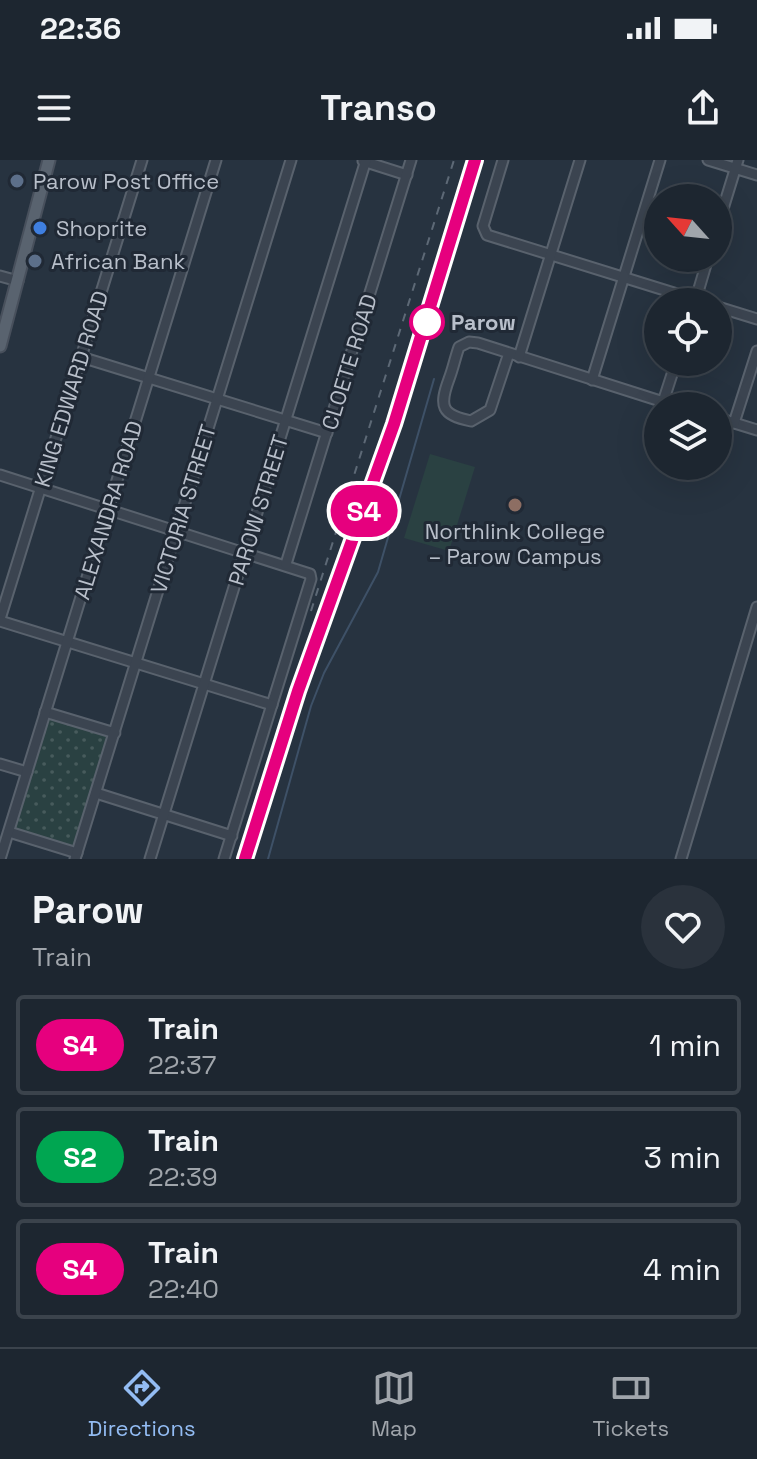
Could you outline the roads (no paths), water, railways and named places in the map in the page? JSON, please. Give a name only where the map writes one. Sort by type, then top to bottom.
[{"type":"main road","points":[[0,320],[42,160]]},
{"type":"main road","points":[[0,346],[10,279],[49,160]]},
{"type":"street","name":"KING EDWARD ROAD","points":[[0,620],[142,160]]},
{"type":"street","name":"ALEXANDRA ROAD","points":[[0,859],[216,160]]},
{"type":"street","name":"VICTORIA STREET","points":[[76,856],[291,160]]},
{"type":"street","name":"CLOETE ROAD","points":[[286,564],[411,160]]},
{"type":"street","points":[[503,160],[483,226],[489,236],[658,288]]},
{"type":"street","points":[[580,160],[551,255],[514,355],[490,410],[471,421],[445,410],[443,395],[459,347],[469,342],[478,343],[514,355],[592,380],[644,396]]},
{"type":"street","points":[[592,380],[660,160]]},
{"type":"street","points":[[708,160],[736,164],[757,175]]},
{"type":"street","points":[[363,161],[407,175]]},
{"type":"street","name":"PAROW STREET","points":[[150,859],[363,161]]},
{"type":"street","points":[[730,184],[736,164]]},
{"type":"street","points":[[732,311],[757,319]]},
{"type":"street","points":[[757,351],[734,423],[757,430]]},
{"type":"street","points":[[81,357],[327,433]]},
{"type":"street","points":[[0,475],[309,572],[311,579],[224,859]]},
{"type":"street","points":[[681,859],[757,607]]},
{"type":"street","points":[[0,620],[272,705]]},
{"type":"street","points":[[45,712],[115,733]]},
{"type":"street","points":[[0,764],[27,772]]},
{"type":"street","points":[[96,793],[232,836]]},
{"type":"street","points":[[9,832],[76,856]]},
{"type":"waterway","points":[[268,859],[311,706],[324,673],[378,572],[434,379]]},
{"type":"railway","points":[[311,611],[454,160]]},
{"type":"railway","points":[[237,859],[292,689],[390,423],[472,160]]},
{"type":"train","name":"S4","points":[[245,859],[298,691],[394,424],[475,160]]},
{"type":"place","name":"Parow Post Office","points":[[17,181]]},
{"type":"place","name":"Shoprite","points":[[40,228]]},
{"type":"place","name":"African Bank","points":[[35,261]]},
{"type":"place","name":"Parow","points":[[427,322]]},
{"type":"place","name":"Northlink College – Parow Campus","points":[[515,505]]}]
